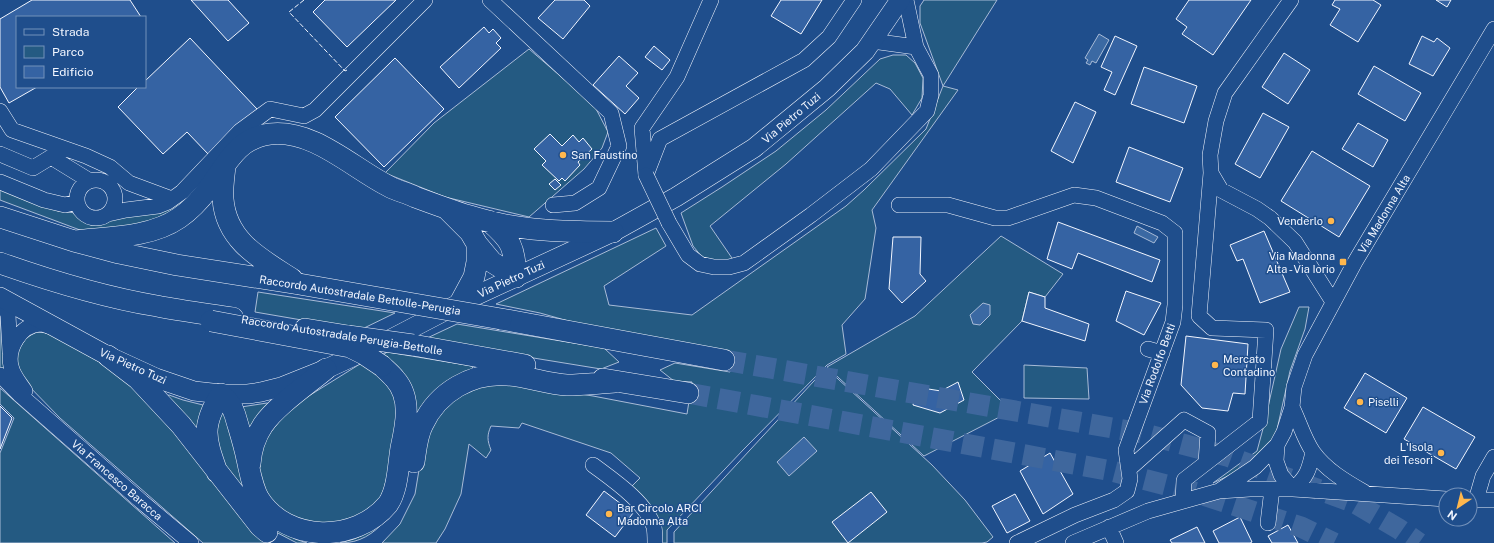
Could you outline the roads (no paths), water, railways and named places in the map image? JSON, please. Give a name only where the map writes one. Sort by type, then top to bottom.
[{"type":"highway","points":[[74,241],[147,232],[178,219],[195,205],[210,187],[225,163],[234,152],[249,141],[269,134],[292,134],[310,140],[390,187],[446,208],[489,221],[524,228],[613,232]]},
{"type":"highway","points":[[225,163],[223,200],[229,224],[235,234],[257,257],[299,284]]},
{"type":"highway","points":[[446,208],[470,232],[477,244],[492,262],[516,277]]},
{"type":"highway","name":"Raccordo Autostradale Bettolle-Perugia","points":[[0,217],[74,241],[119,253],[177,265],[299,284],[501,319],[724,360]]},
{"type":"highway","points":[[489,221],[511,244],[514,254],[516,277]]},
{"type":"highway","points":[[460,303],[474,277],[477,262],[477,244]]},
{"type":"highway","name":"Raccordo Autostradale Perugia-Bettolle","points":[[0,263],[64,284],[156,306],[413,345],[615,382],[688,393]]},
{"type":"highway","points":[[156,306],[211,321],[350,347],[382,366],[396,379],[405,400],[407,410],[405,428],[392,495],[384,509],[371,524],[349,537],[314,540],[303,537],[290,531],[268,514],[256,495],[236,415],[231,405],[221,394],[208,418],[207,427],[207,440],[218,472]]},
{"type":"highway","points":[[108,356],[138,379],[182,425],[260,526],[274,538],[284,543]]},
{"type":"highway","points":[[249,468],[252,448],[262,426],[279,408],[326,370]]},
{"type":"highway","points":[[365,543],[382,531],[393,518],[403,502],[409,486],[418,438],[422,425],[430,411],[449,391],[464,381],[484,376],[506,375],[566,385],[615,382]]},
{"type":"main road","name":"Via Pietro Tuzi","points":[[0,298],[108,356],[156,378],[194,390],[221,394],[248,394],[281,387],[326,370],[389,340],[460,303],[613,232],[676,197],[754,148],[827,88],[865,51],[900,0]]},
{"type":"street","points":[[145,207],[132,204],[114,191],[105,182],[100,180],[90,181],[83,185],[79,190],[77,202],[79,208],[89,217],[95,218],[108,214],[158,206],[172,199],[182,192],[240,131],[270,108],[304,116],[315,110],[426,0]]},
{"type":"street","points":[[490,0],[611,113],[619,146],[599,188],[575,203],[554,205]]},
{"type":"street","points":[[711,0],[677,77],[642,128],[646,175],[669,223],[688,255],[700,264],[714,267],[729,267],[744,263],[811,215],[871,169],[927,111],[931,95],[931,75],[916,47],[906,0]]},
{"type":"street","points":[[646,175],[660,139],[804,60],[829,38],[854,0]]},
{"type":"street","points":[[1183,501],[1184,480],[1260,421],[1266,330],[1212,328],[1199,316],[1211,173],[1210,155],[1216,121],[1225,92],[1291,0]]},
{"type":"street","name":"Via Madonna Alta","points":[[1219,491],[1255,467],[1277,445],[1284,432],[1292,407],[1294,388],[1305,355],[1355,262],[1494,29]]},
{"type":"street","points":[[872,41],[916,47]]},
{"type":"street","points":[[0,111],[12,130],[86,156],[110,167],[129,183],[172,199]]},
{"type":"street","points":[[0,154],[33,168],[51,157],[90,181]]},
{"type":"street","points":[[1211,173],[1221,190],[1257,209],[1270,218],[1295,242],[1333,302]]},
{"type":"street","points":[[0,182],[44,200],[65,205],[77,202]]},
{"type":"street","points":[[108,214],[115,204],[114,191]]},
{"type":"street","name":"Via Rodolfo Betti","points":[[899,205],[948,206],[995,218],[1008,218],[1074,196],[1096,198],[1162,223],[1175,233],[1175,305],[1173,322],[1155,351],[1126,450],[1130,479],[1127,490],[1114,500],[1075,515],[1017,543]]},
{"type":"street","points":[[0,298],[8,315],[11,368],[15,377],[44,416]]},
{"type":"street","points":[[10,361],[13,345],[17,337],[30,327],[39,324],[57,328]]},
{"type":"street","points":[[0,375],[44,416]]},
{"type":"street","name":"Via Madonna Alta","points":[[1292,407],[1313,452],[1326,467],[1366,494]]},
{"type":"street","name":"Via Francesco Baracca","points":[[44,416],[191,543]]},
{"type":"street","points":[[1129,469],[1184,420],[1208,433],[1206,463]]},
{"type":"street","name":"Via Madonna Alta","points":[[1277,445],[1276,461],[1281,475],[1293,489]]},
{"type":"street","points":[[1293,489],[1303,480],[1310,469],[1313,452]]},
{"type":"street","points":[[1478,488],[1494,457]]},
{"type":"street","points":[[593,465],[629,493],[648,516],[654,528],[656,543]]},
{"type":"street","points":[[1268,523],[1272,489]]},
{"type":"street","name":"Via Madonna Alta","points":[[1073,543],[1148,511],[1219,491],[1293,489],[1438,498]]},
{"type":"street","points":[[1478,500],[1494,500]]},
{"type":"street","points":[[1109,527],[1116,543]]},
{"type":"tunnel","points":[[724,360],[1141,433],[1227,456],[1355,503],[1399,529],[1419,543]]},
{"type":"tunnel","points":[[688,393],[1112,471],[1197,493],[1301,527],[1334,543]]},
{"type":"place","name":"San Faustino","points":[[563,155]]},
{"type":"place","name":"Venderlo","points":[[1331,221]]},
{"type":"place","name":"Via Madonna Alta - Via Iorio","points":[[1343,262]]},
{"type":"place","name":"Mercato Contadino","points":[[1215,365]]},
{"type":"place","name":"Piselli","points":[[1360,402]]},
{"type":"place","name":"L'Isola dei Tesori","points":[[1441,453]]},
{"type":"place","name":"Bar Circolo ARCI Madonna Alta","points":[[609,514]]}]
